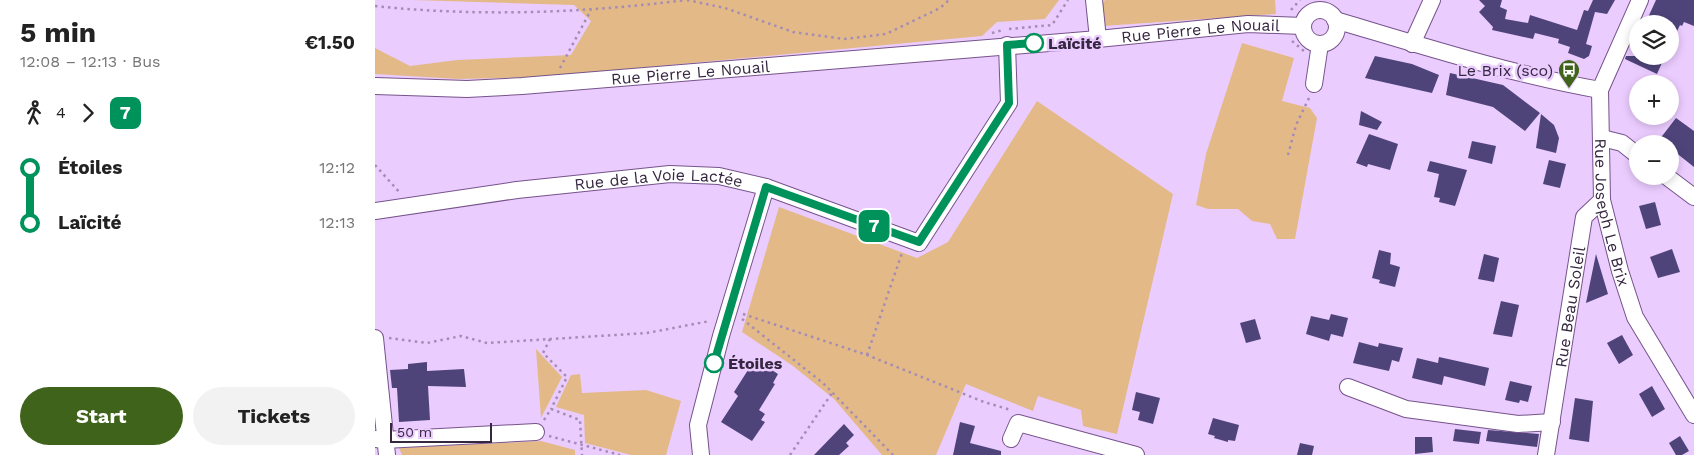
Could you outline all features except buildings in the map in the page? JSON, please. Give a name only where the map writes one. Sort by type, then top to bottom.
[{"type":"street","points":[[1094,0],[1098,38]]},
{"type":"street","points":[[1412,44],[1432,0]]},
{"type":"street","name":"Rue Joseph Le Brix","points":[[1640,0],[1601,90],[1602,200],[1620,271],[1635,316],[1694,415]]},
{"type":"street","name":"Rue Pierre Le Nouail","points":[[375,86],[458,89],[523,86],[1320,19],[1518,72],[1601,90]]},
{"type":"street","points":[[1314,84],[1320,19]]},
{"type":"street","points":[[919,242],[1009,103],[1007,45]]},
{"type":"street","points":[[1601,138],[1622,143],[1629,149]]},
{"type":"street","name":"Rue de la Voie Lactée","points":[[375,211],[517,190],[670,174],[719,176],[766,187],[919,242]]},
{"type":"street","points":[[1678,185],[1694,197]]},
{"type":"street","points":[[701,455],[697,425],[766,187]]},
{"type":"street","name":"Rue Beau Soleil","points":[[1547,455],[1583,217],[1602,200]]},
{"type":"street","points":[[379,338],[382,445],[536,432]]},
{"type":"street","points":[[1347,387],[1406,409],[1518,424],[1552,422]]},
{"type":"street","points":[[1011,439],[1018,423],[1135,455]]},
{"type":"path","points":[[375,6],[447,11],[541,13],[687,0],[725,8],[793,32],[844,39],[885,34],[940,8],[949,0]]},
{"type":"path","points":[[986,48],[993,31],[1052,25],[1068,0]]},
{"type":"path","points":[[551,69],[560,68],[591,10]]},
{"type":"path","points":[[1288,156],[1297,125],[1314,84]]},
{"type":"path","points":[[375,165],[409,205]]},
{"type":"path","points":[[867,355],[889,296],[898,261],[904,249],[919,242]]},
{"type":"path","points":[[729,314],[832,393],[893,455]]},
{"type":"path","points":[[379,338],[427,343],[461,336],[487,343],[550,339],[647,332],[729,314],[867,355],[984,402],[1011,410]]},
{"type":"path","points":[[550,339],[543,353],[567,377],[551,409],[536,432],[620,455]]},
{"type":"path","points":[[790,455],[832,393]]},
{"type":"path","points":[[551,409],[580,420],[583,455]]},
{"type":"shaded area","points":[[413,0],[1059,0],[1045,19],[997,22],[982,36],[541,77],[458,79],[375,74],[375,48],[410,66],[457,60],[571,55],[591,21],[574,5]]},
{"type":"shaded area","points":[[1105,0],[1275,0],[1276,14],[1103,26],[1098,11]]},
{"type":"shaded area","points":[[1242,43],[1294,58],[1282,101],[1310,108],[1317,118],[1295,239],[1277,239],[1270,224],[1252,221],[1238,209],[1208,209],[1196,205],[1206,154]]},
{"type":"shaded area","points":[[1037,101],[1173,194],[1117,434],[1083,426],[1081,410],[1038,396],[1033,411],[966,384],[936,455],[882,455],[834,399],[793,366],[742,332],[779,207],[917,258],[948,242]]},
{"type":"shaded area","points":[[536,349],[562,377],[541,418]]},
{"type":"shaded area","points":[[580,374],[582,393],[646,390],[681,401],[666,455],[631,455],[585,443],[584,415],[556,407],[571,375]]},
{"type":"shaded area","points":[[541,441],[575,450],[575,455],[402,455],[399,448]]},
{"type":"bus line","name":"7","points":[[714,363],[766,187],[919,242],[1009,103],[1007,45],[1034,43]]},
{"type":"place","name":"Laïcité","points":[[1034,43]]},
{"type":"place","name":"Le Brix (sco)","points":[[1569,89]]},
{"type":"place","name":"Étoiles","points":[[714,363]]}]
